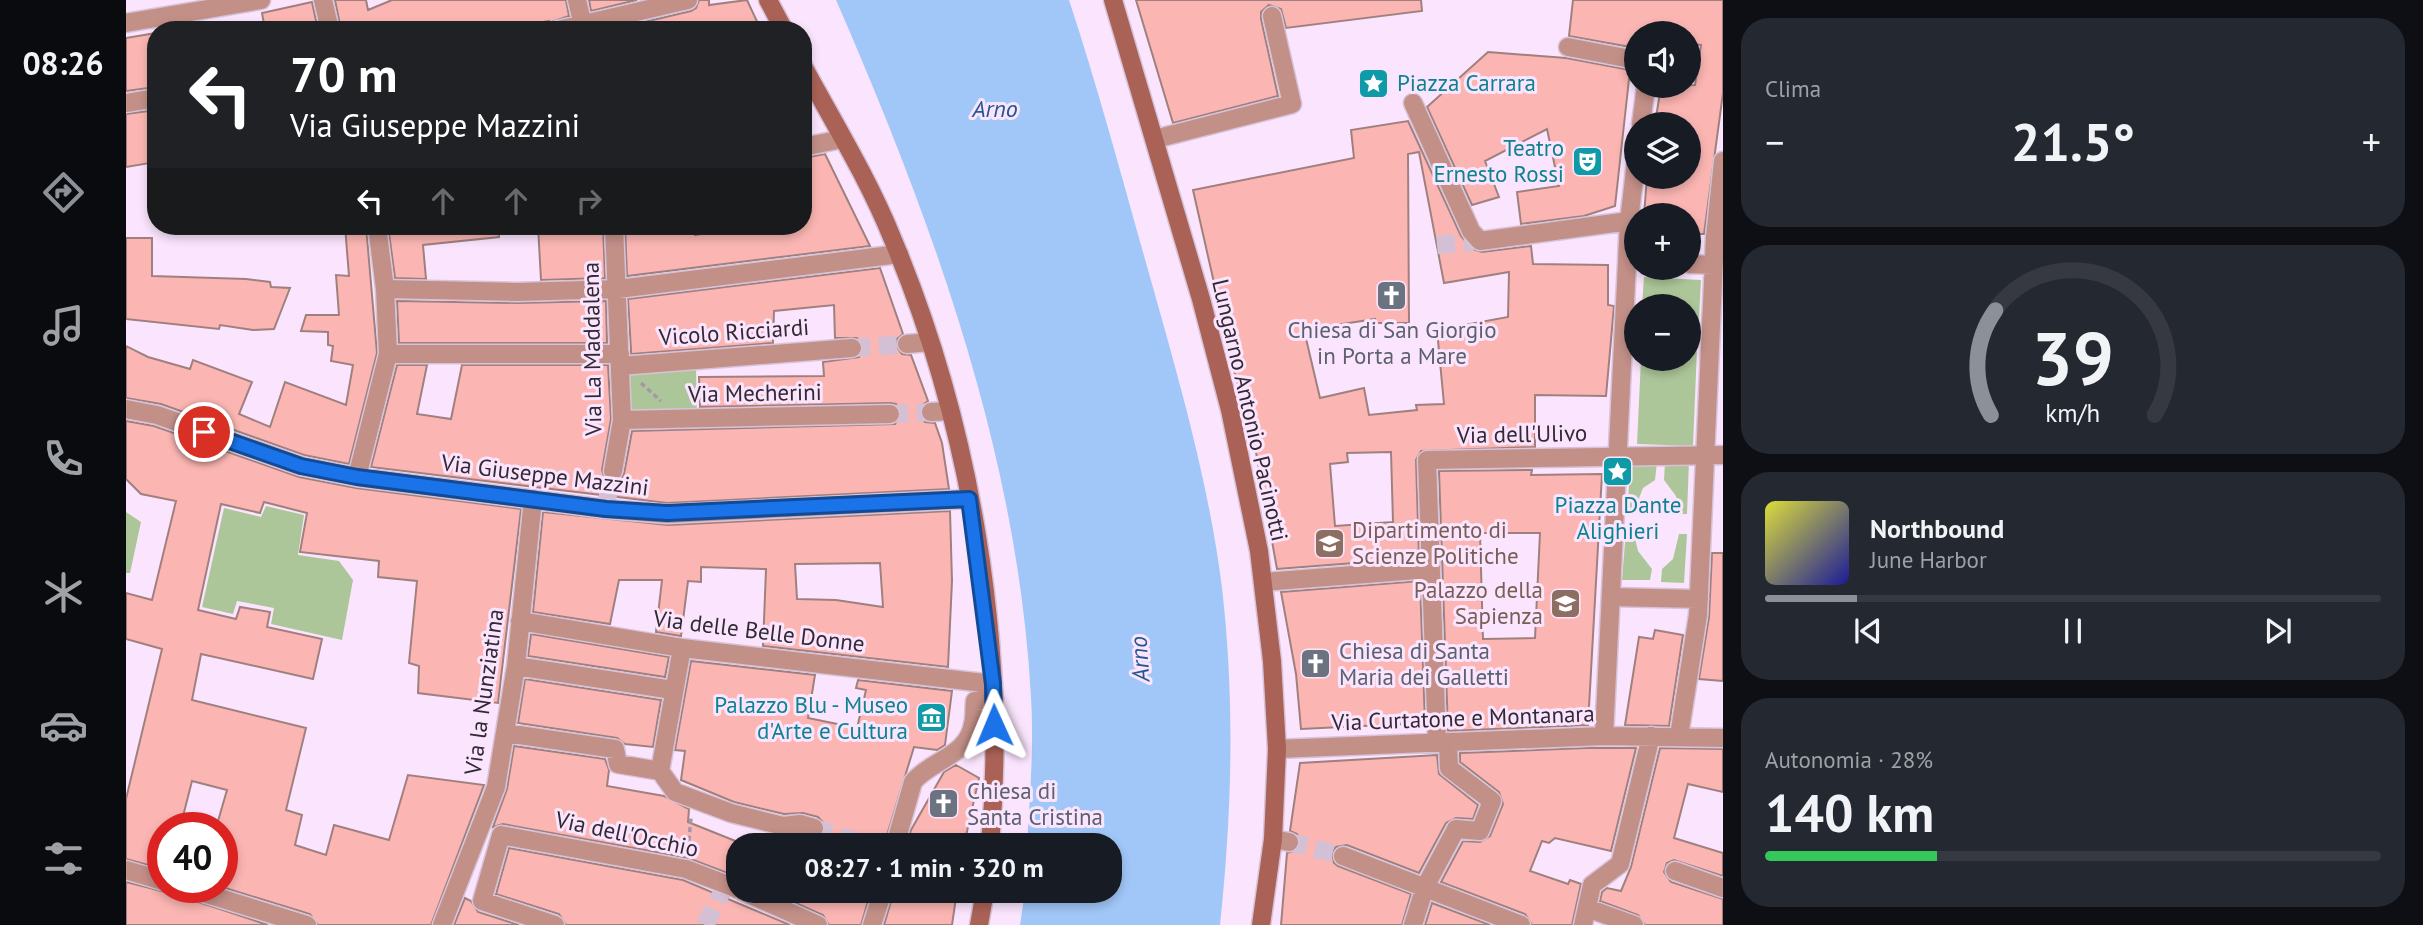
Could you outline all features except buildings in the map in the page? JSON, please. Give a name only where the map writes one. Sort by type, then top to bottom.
[{"type":"street","points":[[126,23],[261,0]]},
{"type":"street","points":[[323,0],[328,21]]},
{"type":"street","points":[[578,0],[583,21]]},
{"type":"street","points":[[607,21],[688,0]]},
{"type":"street","points":[[768,0],[779,21]]},
{"type":"street","name":"Lungarno Antonio Pacinotti","points":[[1112,0],[1155,139],[1230,410],[1246,481],[1263,582],[1272,661],[1281,841],[1261,925]]},
{"type":"street","points":[[1155,139],[1292,104],[1270,7]]},
{"type":"street","points":[[1568,47],[1624,58]]},
{"type":"street","points":[[812,83],[899,254],[930,342],[950,411],[969,499],[994,691],[991,833]]},
{"type":"street","points":[[126,103],[147,100]]},
{"type":"street","points":[[1413,103],[1476,242],[1624,222]]},
{"type":"street","points":[[812,145],[842,139]]},
{"type":"street","points":[[1679,736],[1699,607],[1713,455],[1717,295],[1713,265],[1723,161]]},
{"type":"street","points":[[357,477],[388,354],[385,289],[378,235]]},
{"type":"street","name":"Via La Maddalena","points":[[613,471],[622,420],[615,235]]},
{"type":"street","points":[[385,289],[517,292],[618,289],[899,254]]},
{"type":"street","points":[[1701,264],[1713,265]]},
{"type":"street","points":[[1605,727],[1617,456],[1631,280]]},
{"type":"street","points":[[907,344],[930,342]]},
{"type":"street","name":"Vicolo Ricciardi","points":[[388,354],[620,360],[852,348]]},
{"type":"street","name":"Via Giuseppe Mazzini","points":[[126,409],[157,415],[301,466],[357,477],[533,499],[692,513],[969,499]]},
{"type":"street","points":[[931,412],[950,411]]},
{"type":"street","name":"Via Mecherini","points":[[622,420],[890,414]]},
{"type":"street","points":[[1617,456],[1713,455]]},
{"type":"street","name":"Via dell'Ulivo","points":[[1430,569],[1427,460],[1617,456]]},
{"type":"street","name":"Via la Nunziatina","points":[[442,925],[496,786],[516,666],[533,499]]},
{"type":"street","points":[[1263,582],[1430,569],[1443,742],[1449,768],[1492,801],[1480,831],[1456,829],[1425,887],[1414,920]]},
{"type":"street","points":[[1611,597],[1699,607]]},
{"type":"street","name":"Via delle Belle Donne","points":[[520,621],[682,648],[994,691]]},
{"type":"street","points":[[682,648],[660,771],[675,792],[731,813],[783,826],[800,824],[814,828]]},
{"type":"street","points":[[516,666],[673,690]]},
{"type":"street","points":[[899,833],[914,782],[920,774],[957,751],[968,739],[973,726],[975,701],[994,691]]},
{"type":"street","name":"Via Curtatone e Montanara","points":[[1278,749],[1443,742],[1605,727],[1651,736],[1723,738]]},
{"type":"street","points":[[506,733],[615,749],[618,764],[660,771]]},
{"type":"street","points":[[1634,925],[1585,916],[1592,885],[1620,864],[1651,736]]},
{"type":"street","name":"Via dell'Occhio","points":[[555,925],[480,898],[498,837],[504,834],[686,869],[726,886]]},
{"type":"street","points":[[1343,856],[1521,925]]},
{"type":"street","points":[[126,870],[147,876]]},
{"type":"street","points":[[1675,871],[1723,888]]},
{"type":"street","points":[[236,903],[307,925]]},
{"type":"street","name":"Via dell'Occhio","points":[[765,903],[818,925]]},
{"type":"street","points":[[872,925],[879,903]]},
{"type":"street","points":[[979,925],[983,903]]},
{"type":"path","points":[[620,360],[684,419]]},
{"type":"path","points":[[686,869],[693,797]]},
{"type":"green space","points":[[1644,280],[1701,280],[1700,294],[1643,294]]},
{"type":"green space","points":[[696,369],[697,415],[630,414],[629,373]]},
{"type":"green space","points":[[1640,371],[1696,371],[1693,446],[1637,444]]},
{"type":"green space","points":[[1689,461],[1687,514],[1680,514],[1676,496],[1664,480],[1665,462]]},
{"type":"green space","points":[[1631,462],[1657,462],[1655,480],[1643,488],[1634,511],[1627,511]]},
{"type":"green space","points":[[266,506],[304,515],[298,555],[339,561],[353,580],[342,640],[271,624],[274,608],[237,601],[233,614],[202,607],[224,508],[261,517]]},
{"type":"green space","points":[[126,512],[141,522],[130,573],[126,573]]},
{"type":"green space","points":[[1626,530],[1633,530],[1638,551],[1652,569],[1650,580],[1622,580]]},
{"type":"green space","points":[[1679,534],[1687,534],[1684,583],[1661,582],[1662,569],[1673,559]]},
{"type":"water","name":"Arno","points":[[836,0],[1069,0],[1102,106],[1173,359],[1210,511],[1222,588],[1229,672],[1229,798],[1220,925],[1020,925],[1023,903],[1122,903],[1122,833],[1028,833],[1031,697],[1023,607],[1009,517],[965,340],[905,168]]},
{"type":"tunnel","points":[[1437,245],[1473,242]]},
{"type":"tunnel","points":[[852,348],[907,344]]},
{"type":"tunnel","points":[[890,414],[931,412]]},
{"type":"tunnel","points":[[607,500],[613,471]]},
{"type":"tunnel","points":[[814,828],[830,833]]},
{"type":"tunnel","points":[[1289,842],[1343,856]]},
{"type":"tunnel","points":[[705,925],[722,892]]},
{"type":"place","name":"Piazza Carrara","points":[[1374,83]]},
{"type":"place","name":"Teatro Ernesto Rossi","points":[[1587,161]]},
{"type":"place","name":"Chiesa di San Giorgio in Porta a Mare","points":[[1392,296]]},
{"type":"place","name":"Piazza Dante Alighieri","points":[[1618,471]]},
{"type":"place","name":"Dipartimento di Scienze Politiche","points":[[1329,543]]},
{"type":"place","name":"Palazzo della Sapienza","points":[[1566,603]]},
{"type":"place","name":"Chiesa di Santa Maria dei Galletti","points":[[1316,664]]},
{"type":"place","name":"Palazzo Blu - Museo d'Arte e Cultura","points":[[931,718]]},
{"type":"place","name":"Chiesa di Santa Cristina","points":[[944,804]]},
{"type":"route","points":[[204,432],[301,466],[357,477],[606,509],[667,513],[782,510],[969,499],[993,684],[994,725]]}]
